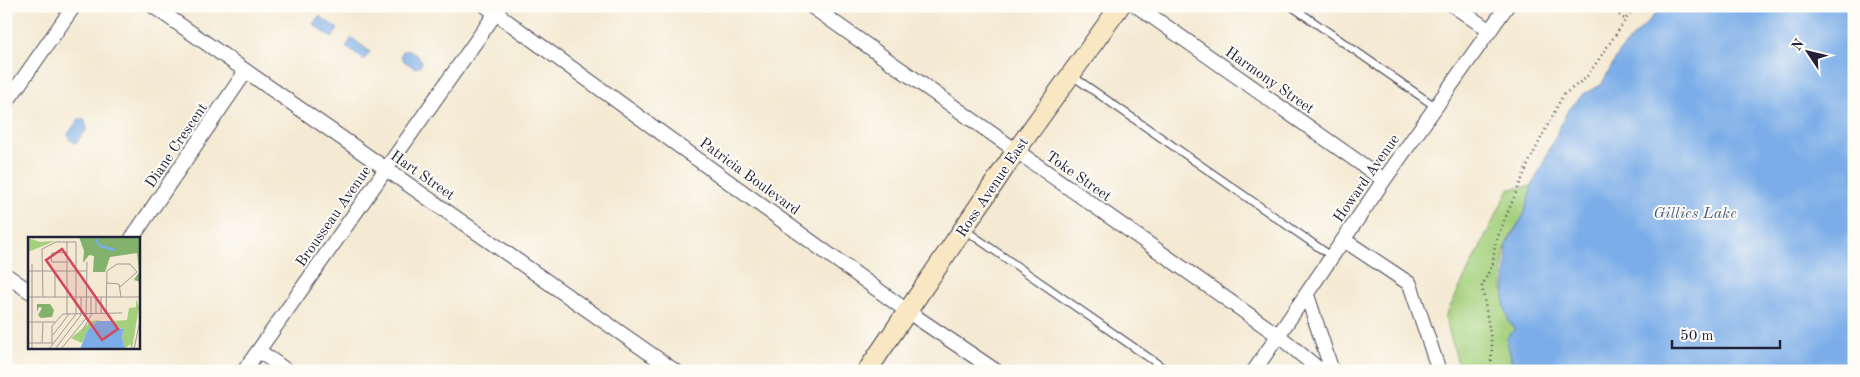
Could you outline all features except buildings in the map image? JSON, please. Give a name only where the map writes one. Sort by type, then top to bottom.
[{"type":"main road","name":"Ross Avenue East","points":[[867,371],[1016,151],[1120,6]]},
{"type":"street","points":[[6,103],[74,6]]},
{"type":"street","name":"Hart Street","points":[[153,6],[675,371]]},
{"type":"street","name":"Toke Street","points":[[812,6],[1279,336],[1321,371]]},
{"type":"street","name":"Harmony Street","points":[[1138,6],[1384,180]]},
{"type":"street","points":[[1454,6],[1490,31]]},
{"type":"street","name":"Howard Avenue","points":[[1254,371],[1307,295],[1331,256],[1508,6]]},
{"type":"street","name":"Brousseau Avenue","points":[[244,371],[494,8]]},
{"type":"street","name":"Patricia Boulevard","points":[[494,8],[907,311],[996,371]]},
{"type":"street","name":"Diane Crescent","points":[[133,237],[246,71]]},
{"type":"street","points":[[1344,240],[1410,284],[1439,371]]},
{"type":"street","points":[[6,275],[28,290]]},
{"type":"street","points":[[1307,295],[1332,371]]},
{"type":"street","points":[[259,351],[287,371]]},
{"type":"lane","points":[[1291,6],[1436,107]]},
{"type":"lane","points":[[1071,74],[1331,256]]},
{"type":"lane","points":[[963,229],[1168,371]]},
{"type":"path","points":[[1607,6],[1626,20]]},
{"type":"path","points":[[1490,371],[1492,346],[1482,286],[1493,263],[1495,245],[1530,160],[1563,95],[1586,78],[1635,6]]},
{"type":"green space","points":[[1667,6],[1727,6],[1701,10]]},
{"type":"green space","points":[[1532,186],[1525,212],[1507,243],[1503,263],[1504,301],[1510,322],[1515,330],[1510,359],[1515,371],[1460,371],[1445,317],[1509,189]]},
{"type":"water","name":"Gillies Lake","points":[[1663,6],[1701,10],[1727,6],[1854,6],[1854,371],[1515,371],[1506,339],[1515,329],[1509,322],[1504,305],[1507,243],[1524,215],[1532,186],[1567,112],[1583,94],[1601,85],[1621,50]]},
{"type":"water","points":[[319,16],[338,29],[332,38],[313,24]]},
{"type":"water","points":[[352,38],[370,52],[364,60],[346,47]]},
{"type":"water","points":[[408,49],[421,59],[422,63],[419,67],[415,68],[404,61],[401,56],[403,51]]},
{"type":"water","points":[[79,119],[84,119],[87,129],[76,143],[70,140],[68,134]]}]
